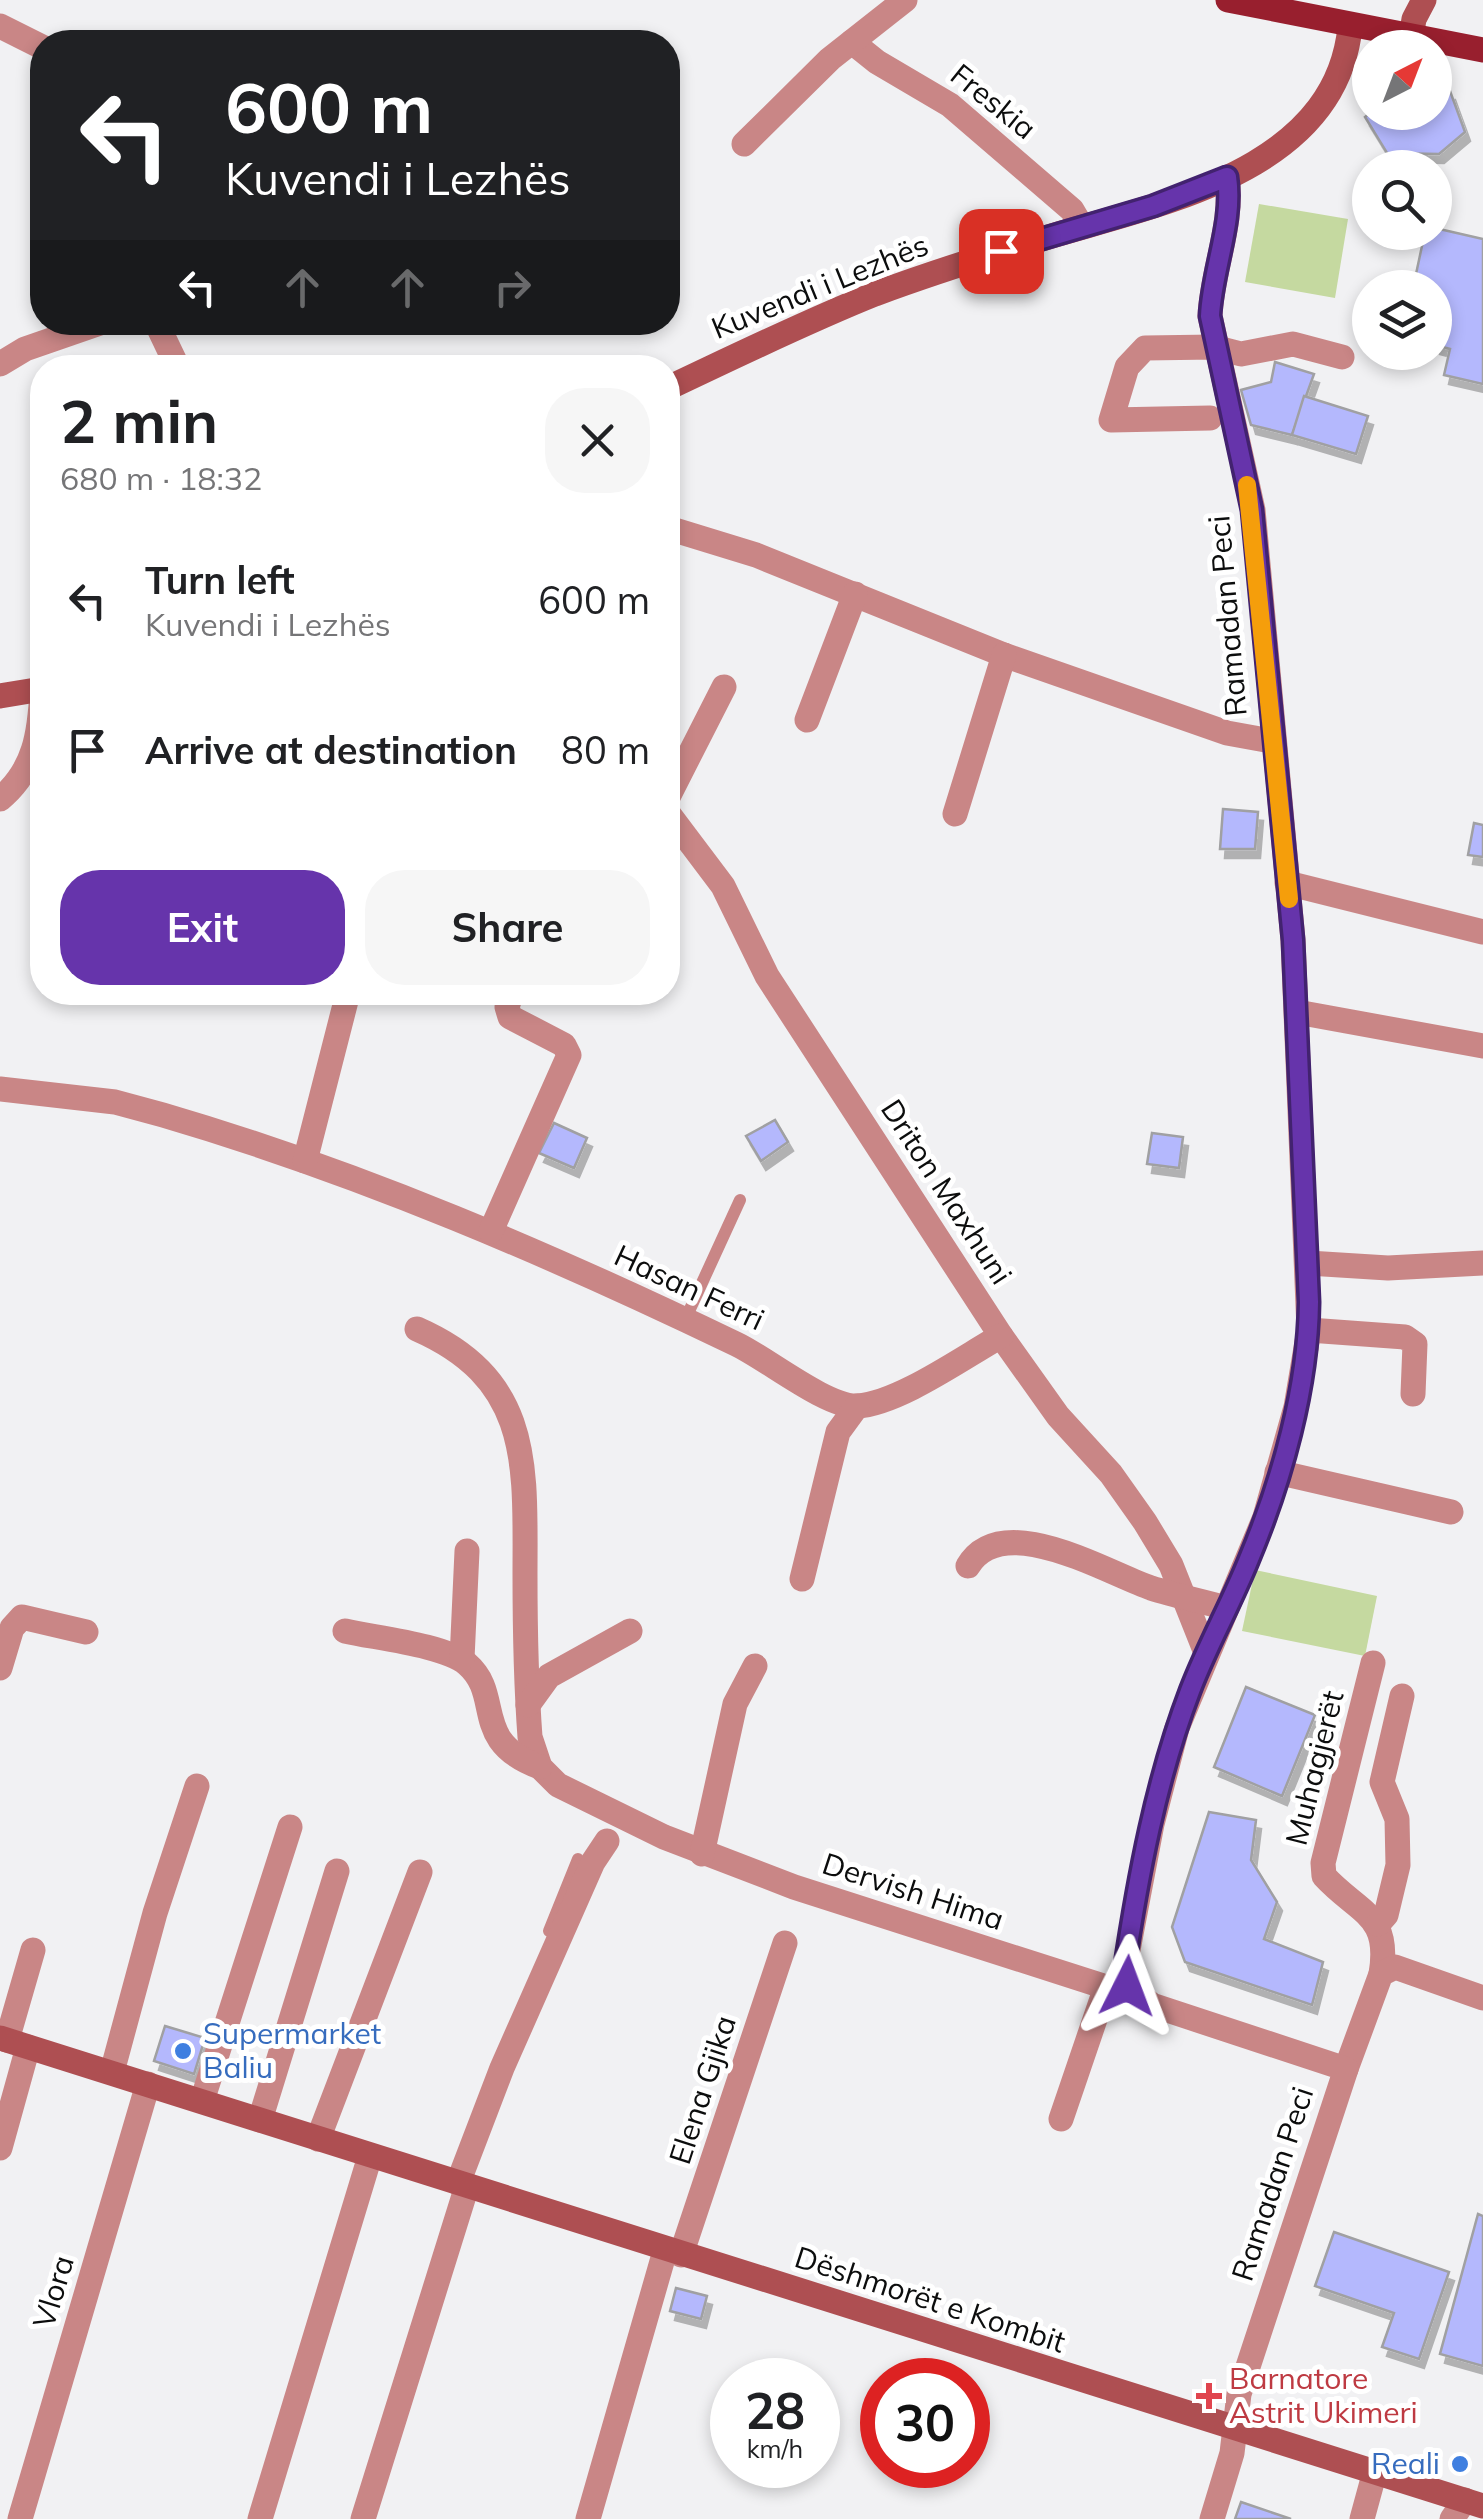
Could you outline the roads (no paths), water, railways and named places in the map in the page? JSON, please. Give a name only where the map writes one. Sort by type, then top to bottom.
[{"type":"main road","points":[[1228,0],[1371,30]]},
{"type":"main road","points":[[1413,30],[1424,0]]},
{"type":"main road","name":"Kuvendi i Lezhës","points":[[680,383],[875,294],[1227,177],[1285,142],[1308,121],[1339,76],[1350,26]]},
{"type":"main road","points":[[1452,45],[1483,50]]},
{"type":"main road","points":[[0,696],[30,691]]},
{"type":"main road","name":"Dëshmorët e Kombit","points":[[12,2041],[1374,2474],[1466,2508]]},
{"type":"street","points":[[744,144],[852,42],[905,0]]},
{"type":"street","points":[[0,26],[30,41]]},
{"type":"street","name":"Freskia","points":[[852,42],[950,105],[1072,210],[1082,227]]},
{"type":"street","name":"Ramadan Peci","points":[[1212,2519],[1235,2431],[1238,2394],[1346,2069],[1152,2005],[1117,1987],[1177,1728],[1260,1532],[1296,1408],[1309,1330],[1297,1012],[1252,510],[1214,347],[1211,286],[1228,206],[1227,177]]},
{"type":"street","points":[[0,364],[25,349],[65,335]]},
{"type":"street","points":[[1210,418],[1111,420],[1127,367],[1138,352],[1155,346],[1214,347],[1241,354],[1293,344],[1342,357]]},
{"type":"street","points":[[680,531],[855,594],[1004,655],[1227,733],[1271,741]]},
{"type":"street","points":[[807,720],[855,594]]},
{"type":"street","points":[[955,814],[1004,655]]},
{"type":"street","points":[[680,773],[724,687]]},
{"type":"street","points":[[0,799],[20,782],[30,764]]},
{"type":"street","name":"Driton Maxhuni","points":[[680,829],[724,886],[767,976],[1001,1336],[1058,1416],[1111,1474],[1145,1522],[1186,1597],[1206,1652]]},
{"type":"street","points":[[1287,883],[1483,932]]},
{"type":"street","points":[[305,1162],[345,1005]]},
{"type":"street","points":[[491,1230],[569,1054],[564,1045],[510,1017],[511,1005]]},
{"type":"street","points":[[1297,1012],[1483,1046]]},
{"type":"street","name":"Hasan Ferri","points":[[0,1089],[115,1102],[305,1162],[491,1230],[753,1352],[836,1401],[858,1406]]},
{"type":"street","points":[[1308,1263],[1388,1268],[1483,1263]]},
{"type":"street","points":[[417,1329],[454,1348],[482,1371],[514,1422],[524,1461],[527,1509],[528,1706],[540,1767]]},
{"type":"street","points":[[1309,1330],[1405,1337],[1415,1344],[1418,1356],[1413,1394]]},
{"type":"street","points":[[802,1579],[838,1432],[858,1406],[926,1378],[1001,1336]]},
{"type":"street","points":[[1277,1472],[1451,1512]]},
{"type":"street","points":[[968,1566],[976,1552],[991,1544],[1018,1542],[1058,1551],[1226,1608]]},
{"type":"street","points":[[345,1631],[462,1660],[467,1551]]},
{"type":"street","points":[[0,1668],[12,1628],[22,1617],[86,1632]]},
{"type":"street","points":[[528,1706],[549,1676],[590,1650],[630,1632]]},
{"type":"street","name":"Dervish Hima","points":[[462,1660],[481,1683],[498,1738],[509,1751],[540,1767],[581,1800],[702,1854],[1117,1987]]},
{"type":"street","name":"Muhagjerët","points":[[1373,1663],[1323,1863],[1324,1876],[1378,1924]]},
{"type":"street","points":[[702,1854],[735,1704],[755,1666]]},
{"type":"street","points":[[1346,2069],[1381,1974],[1384,1938],[1378,1924],[1386,1915],[1398,1865],[1396,1819],[1382,1782],[1402,1696]]},
{"type":"street","points":[[112,2072],[155,1913],[197,1786]]},
{"type":"street","points":[[202,2101],[290,1827]]},
{"type":"street","points":[[364,2519],[462,2185],[533,1998],[593,1862],[607,1841]]},
{"type":"street","points":[[260,2120],[337,1872]]},
{"type":"street","points":[[318,2139],[420,1872]]},
{"type":"street","name":"Elena Gjika","points":[[588,2519],[673,2253],[785,1943]]},
{"type":"street","points":[[0,2148],[12,2041],[33,1950]]},
{"type":"street","points":[[1381,1974],[1395,1967],[1411,1970],[1483,1998]]},
{"type":"street","points":[[1062,2119],[1117,1987]]},
{"type":"street","name":"Vlora","points":[[20,2519],[148,2084]]},
{"type":"street","points":[[260,2519],[370,2156]]},
{"type":"street","points":[[1362,2519],[1374,2474]]},
{"type":"lane","points":[[685,1321],[740,1200]]},
{"type":"lane","points":[[533,1998],[528,1985],[578,1859]]},
{"type":"place","name":"Supermarket Baliu","points":[[183,2051]]},
{"type":"place","name":"Barnatore Astrit Ukimeri","points":[[1209,2396]]},
{"type":"place","name":"Reali","points":[[1460,2464]]}]
